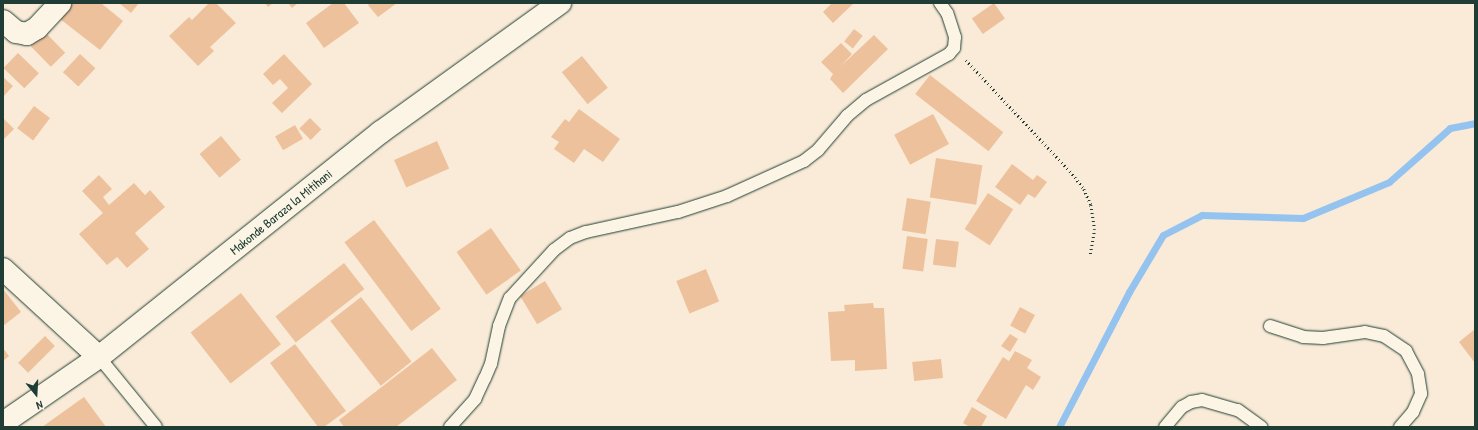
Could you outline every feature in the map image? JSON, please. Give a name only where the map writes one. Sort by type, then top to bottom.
[{"type":"street","points":[[3,21],[16,32],[26,34],[37,28],[60,3]]},
{"type":"street","name":"Makonde Baraza la Mitihani","points":[[3,423],[100,357],[381,132],[560,3]]},
{"type":"street","points":[[3,269],[100,357]]},
{"type":"lane","points":[[450,427],[474,399],[485,378],[491,364],[499,326],[510,298],[554,250],[570,238],[586,232],[678,212],[727,196],[804,161],[818,150],[848,116],[866,100],[908,75],[942,59],[954,48],[955,37],[947,13],[940,3]]},
{"type":"lane","points":[[1270,326],[1303,337],[1371,333],[1384,336],[1406,351],[1418,374],[1421,394],[1413,412],[1400,427]]},
{"type":"lane","points":[[100,357],[156,427]]},
{"type":"lane","points":[[1165,427],[1182,407],[1191,402],[1202,400],[1238,410],[1261,427]]},
{"type":"path","points":[[954,48],[1042,140],[1084,189],[1091,205],[1095,229],[1090,256]]},
{"type":"building","points":[[73,3],[101,3],[123,21],[100,50],[60,19]]},
{"type":"building","points":[[119,3],[139,3],[131,13]]},
{"type":"building","points":[[209,3],[216,3],[236,23],[210,47],[214,51],[198,66],[169,36],[189,17],[192,20]]},
{"type":"building","points":[[265,3],[273,3],[268,7]]},
{"type":"building","points":[[288,3],[298,3],[292,8]]},
{"type":"building","points":[[333,3],[344,3],[359,23],[324,48],[306,23]]},
{"type":"building","points":[[370,3],[397,3],[378,17],[368,5]]},
{"type":"building","points":[[832,3],[854,3],[833,23],[823,12]]},
{"type":"building","points":[[994,3],[1005,19],[983,34],[972,18]]},
{"type":"building","points":[[854,29],[863,36],[853,48],[844,42]]},
{"type":"building","points":[[45,32],[65,53],[51,67],[31,46]]},
{"type":"building","points":[[874,35],[888,49],[843,93],[830,79],[833,74],[821,62],[841,43],[852,54],[841,66]]},
{"type":"building","points":[[18,53],[39,73],[24,88],[3,68]]},
{"type":"building","points":[[80,54],[95,68],[78,87],[63,72]]},
{"type":"building","points":[[284,54],[312,84],[282,113],[272,103],[288,88],[280,79],[273,85],[263,74]]},
{"type":"building","points":[[582,56],[608,88],[588,104],[562,72]]},
{"type":"building","points":[[930,75],[1003,132],[989,151],[915,94]]},
{"type":"building","points":[[3,77],[13,86],[3,97]]},
{"type":"building","points":[[34,106],[50,118],[33,140],[17,128]]},
{"type":"building","points":[[579,109],[620,139],[603,162],[584,149],[574,163],[554,149],[559,142],[551,137],[565,119],[569,122]]},
{"type":"building","points":[[933,114],[949,144],[910,165],[894,135]]},
{"type":"building","points":[[3,118],[14,129],[3,140]]},
{"type":"building","points":[[310,118],[321,129],[311,140],[299,129]]},
{"type":"building","points":[[295,125],[303,139],[283,150],[275,136]]},
{"type":"building","points":[[221,136],[241,160],[219,178],[200,154]]},
{"type":"building","points":[[437,141],[449,168],[406,188],[394,160]]},
{"type":"building","points":[[936,158],[982,165],[976,205],[930,198]]},
{"type":"building","points":[[1012,164],[1033,180],[1037,175],[1047,182],[1035,198],[1028,194],[1020,205],[995,187]]},
{"type":"building","points":[[99,175],[112,189],[103,197],[109,205],[134,183],[145,195],[150,190],[165,207],[135,233],[149,249],[127,268],[117,257],[107,265],[79,234],[103,213],[82,191]]},
{"type":"building","points":[[988,193],[1013,209],[990,245],[965,229]]},
{"type":"building","points":[[907,198],[931,202],[926,234],[902,231]]},
{"type":"building","points":[[374,220],[441,309],[411,331],[344,242]]},
{"type":"building","points":[[491,228],[521,271],[486,295],[457,252]]},
{"type":"building","points":[[907,236],[928,239],[923,272],[902,269]]},
{"type":"building","points":[[936,239],[959,242],[956,268],[933,265]]},
{"type":"building","points":[[344,263],[364,289],[296,343],[275,317]]},
{"type":"building","points":[[706,269],[719,301],[689,313],[676,281]]},
{"type":"building","points":[[545,281],[562,309],[537,324],[520,296]]},
{"type":"building","points":[[3,289],[21,312],[3,326]]},
{"type":"building","points":[[241,293],[281,344],[231,384],[191,332]]},
{"type":"building","points":[[361,297],[411,362],[381,386],[330,321]]},
{"type":"building","points":[[873,303],[874,308],[884,308],[887,369],[855,371],[855,360],[831,361],[828,312],[845,311],[844,305]]},
{"type":"building","points":[[1020,307],[1035,315],[1025,334],[1010,326]]},
{"type":"building","points":[[1475,329],[1475,363],[1459,342]]},
{"type":"building","points":[[1010,334],[1018,339],[1010,352],[1001,346]]},
{"type":"building","points":[[45,336],[55,346],[28,373],[18,363]]},
{"type":"building","points":[[295,344],[346,411],[324,427],[318,427],[270,363]]},
{"type":"building","points":[[3,348],[9,356],[3,361]]},
{"type":"building","points":[[432,348],[457,380],[396,427],[344,427],[339,420]]},
{"type":"building","points":[[1015,351],[1032,360],[1027,368],[1041,377],[1033,390],[1026,385],[1006,419],[976,401],[1003,357],[1009,361]]},
{"type":"building","points":[[941,359],[943,378],[914,381],[912,362]]},
{"type":"building","points":[[84,397],[106,427],[42,427]]},
{"type":"building","points":[[972,407],[987,416],[981,427],[970,427],[963,423]]},
{"type":"waterway","points":[[1059,427],[1129,292],[1163,235],[1202,215],[1303,218],[1389,182],[1450,128],[1475,123]]}]
